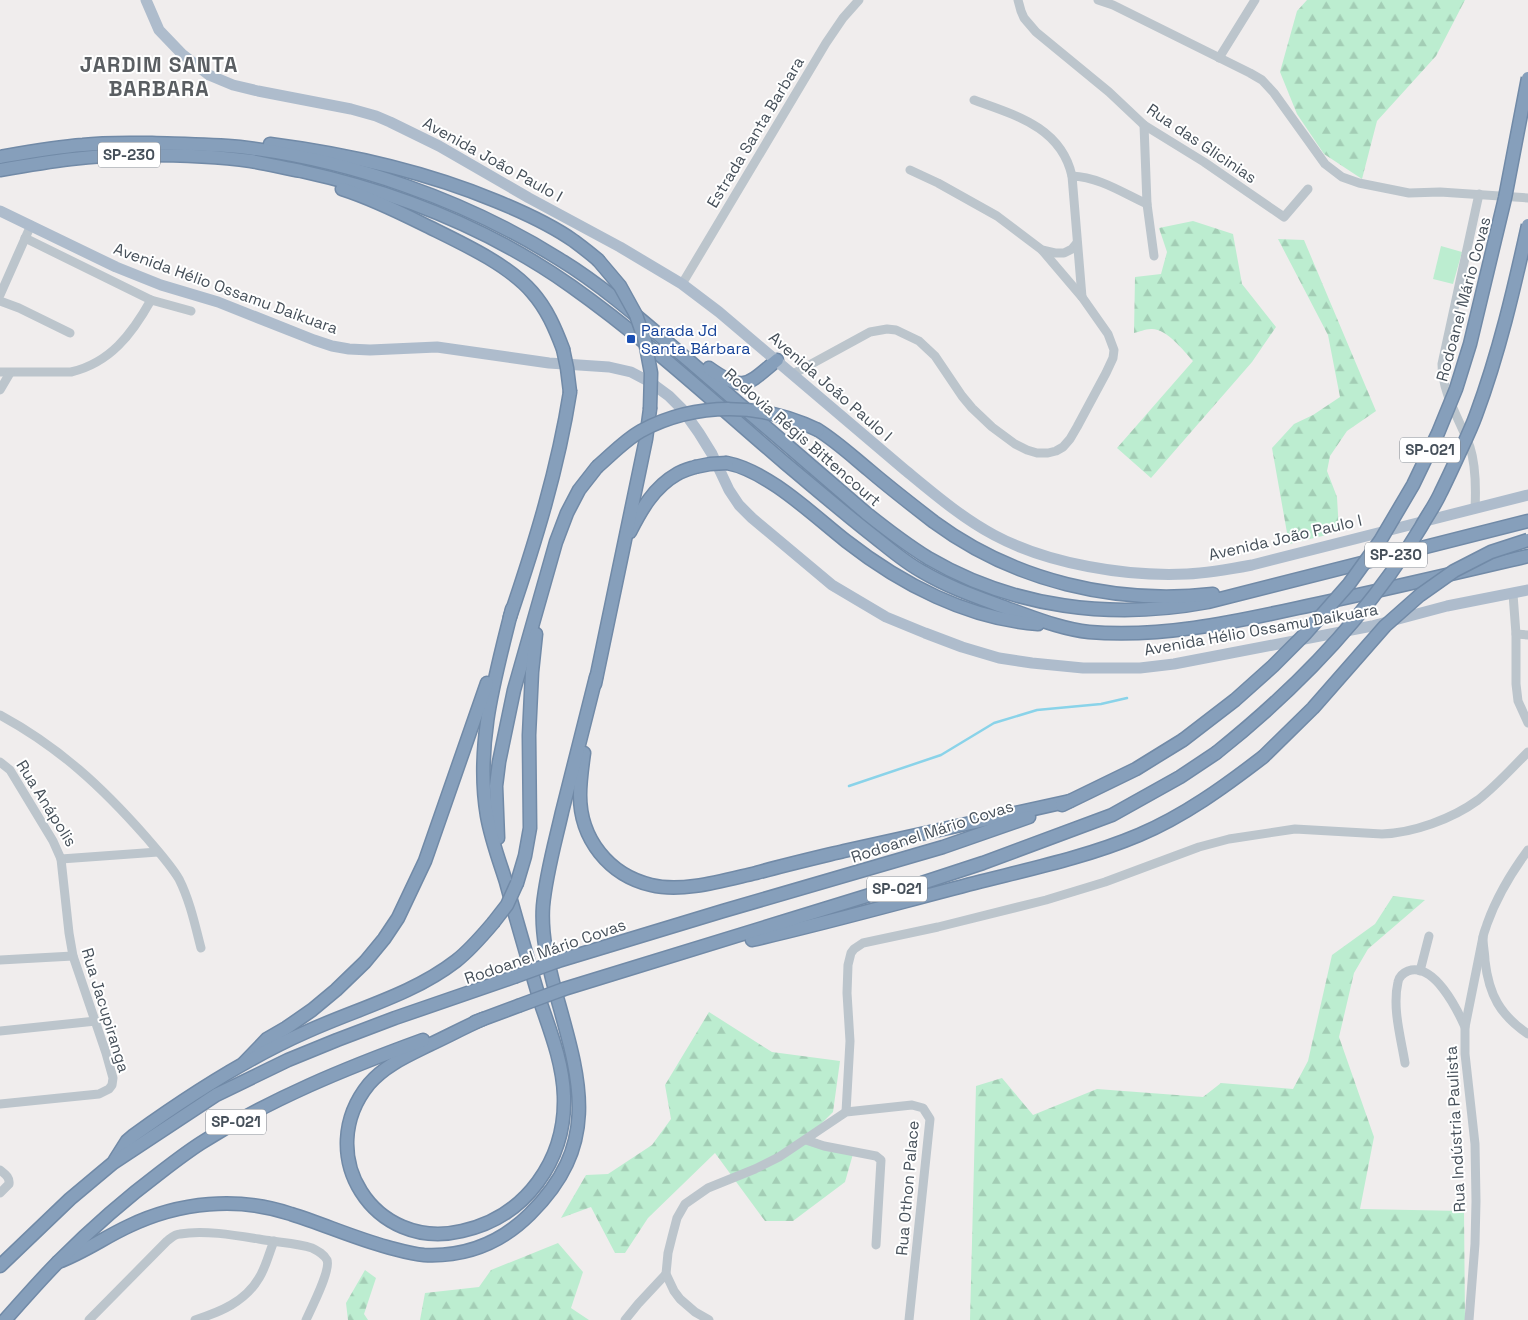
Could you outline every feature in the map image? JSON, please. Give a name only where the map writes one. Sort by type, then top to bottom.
[{"type":"highway","name":"Rodoanel Mário Covas","points":[[0,1266],[70,1199],[113,1163],[216,1095],[288,1060],[395,1018],[457,998],[558,961],[723,911],[943,848],[1070,802],[1136,769],[1183,740],[1235,700],[1305,634],[1349,584],[1380,541],[1413,485],[1438,433],[1456,389],[1470,344],[1505,198],[1528,78]]},
{"type":"highway","points":[[58,1262],[75,1255],[132,1224],[158,1213],[183,1207],[213,1204],[241,1204],[265,1207],[403,1252],[446,1254],[465,1251],[489,1244],[512,1231],[538,1207],[563,1173],[571,1156],[580,1116],[579,1088],[574,1059],[548,964],[542,926],[543,906],[555,840],[596,676],[644,448],[650,409],[650,373],[645,341],[636,315],[620,286],[598,260],[573,240],[517,209],[445,182],[400,168],[300,148],[264,143],[196,144]]},
{"type":"highway","name":"Rodovia Régis Bittencourt","points":[[0,157],[85,144],[196,144],[241,147],[310,159],[373,176],[430,195],[519,236],[560,259],[602,289],[645,323],[866,513],[929,558],[1007,593],[1053,604],[1081,609],[1114,611],[1177,608],[1208,602],[1528,521]]},
{"type":"highway","name":"Rodovia Régis Bittencourt","points":[[0,170],[88,157],[138,154],[205,156],[259,162],[336,179],[390,195],[448,217],[539,265],[625,326],[832,503],[910,564],[941,582],[973,596],[1056,625],[1088,632],[1140,633],[1225,624],[1528,556]]},
{"type":"highway","points":[[244,1063],[267,1039],[312,1010],[336,990],[365,962],[398,918],[425,862],[512,609],[556,465],[570,392],[568,368],[555,328],[544,308],[531,291],[513,275],[492,260],[456,240],[355,193],[259,162]]},
{"type":"highway","name":"SP-021","points":[[5,1320],[58,1262],[111,1212],[199,1144],[236,1121],[330,1076],[372,1058],[564,989],[873,894],[940,877],[983,863],[1112,815],[1180,777],[1216,754],[1254,723],[1321,657],[1389,576],[1440,495],[1476,417],[1499,348],[1528,225]]},
{"type":"highway","points":[[645,323],[721,377],[732,382],[746,384],[777,360]]},
{"type":"highway","points":[[483,1019],[390,1066],[369,1085],[355,1107],[347,1137],[349,1166],[359,1188],[369,1203],[393,1224],[405,1229],[431,1235],[462,1232],[480,1226],[507,1212],[536,1186],[545,1172],[560,1136],[564,1117],[564,1094],[560,1068],[521,939],[511,882],[499,846],[496,786],[498,762],[514,690],[556,542],[567,513],[579,490],[597,467],[640,432],[671,418],[705,410],[733,408],[758,411],[790,419],[818,430],[834,440],[937,524],[970,545],[1022,571],[1071,586],[1104,592],[1130,594],[1196,596],[1263,588]]},
{"type":"highway","points":[[623,545],[646,503],[661,486],[677,474],[695,467],[727,463],[758,474],[802,505],[863,553],[892,573],[928,592],[978,612],[1015,622],[1056,625]]},
{"type":"highway","points":[[673,956],[814,924],[1095,851],[1139,835],[1182,814],[1222,789],[1263,756],[1313,708],[1385,626],[1420,595],[1454,571],[1491,552],[1528,540]]},
{"type":"highway","points":[[113,1163],[127,1141],[185,1100],[244,1063],[306,1031],[372,1005],[437,973],[456,961],[494,923],[506,905],[511,882],[525,856],[530,828],[529,735],[532,672],[540,599]]},
{"type":"highway","points":[[511,882],[492,840],[487,815],[484,782],[484,751],[486,721],[491,693],[512,609]]},
{"type":"highway","points":[[596,676],[582,769],[581,812],[586,829],[601,856],[615,868],[634,879],[653,886],[696,885],[732,878],[844,851],[1070,802]]},
{"type":"main road","name":"Avenida João Paulo I","points":[[146,0],[159,30],[182,54],[209,75],[233,85],[351,109],[390,122],[439,146],[529,198],[620,247],[682,284],[777,360],[904,470],[966,518],[995,536],[1030,551],[1068,561],[1137,574],[1189,574],[1221,570],[1281,558],[1528,495]]},
{"type":"main road","name":"Avenida Hélio Ossamu Daikuara","points":[[0,211],[116,266],[161,285],[218,302],[332,346],[370,350],[437,347],[549,363],[609,367],[631,372],[650,382],[669,396],[682,409],[712,454],[728,490],[739,505],[832,585],[886,617],[934,637],[999,658],[1084,668],[1140,668],[1174,664],[1372,626],[1447,606],[1528,590]]},
{"type":"street","name":"Estrada Santa Barbara","points":[[682,284],[826,43],[843,18],[859,0]]},
{"type":"street","name":"Rua das Glicinias","points":[[1018,0],[1024,18],[1036,32],[1096,80],[1144,125],[1204,162],[1284,217],[1308,188]]},
{"type":"street","points":[[1098,0],[1113,5],[1262,80],[1274,93],[1315,152],[1329,168],[1342,177],[1359,183],[1409,193],[1440,192],[1528,198]]},
{"type":"street","points":[[1219,58],[1255,0]]},
{"type":"street","points":[[974,100],[1032,124],[1046,134],[1061,150],[1067,160],[1072,176],[1082,297]]},
{"type":"street","points":[[1144,125],[1147,204],[1154,256]]},
{"type":"street","points":[[793,374],[870,332],[886,329],[896,330],[919,341],[935,356],[972,408],[992,427],[1015,444],[1037,453],[1056,451],[1063,447],[1070,439],[1077,427],[1113,358],[1114,350],[1108,334],[1082,297],[1042,250],[997,216],[938,183],[910,170]]},
{"type":"street","points":[[1072,176],[1084,176],[1094,179],[1147,204]]},
{"type":"street","points":[[1475,509],[1476,484],[1474,462],[1445,388],[1442,364],[1479,194]]},
{"type":"street","points":[[0,295],[2,287],[32,225]]},
{"type":"street","points":[[25,238],[151,300],[191,311]]},
{"type":"street","points":[[1042,250],[1064,253],[1072,249],[1077,243]]},
{"type":"street","points":[[111,280],[116,266]]},
{"type":"street","points":[[0,372],[71,372],[93,365],[125,340],[135,328],[151,300]]},
{"type":"street","points":[[0,301],[19,308],[70,333]]},
{"type":"street","points":[[0,390],[10,373]]},
{"type":"street","points":[[1513,594],[1518,702],[1528,723]]},
{"type":"street","points":[[1516,634],[1528,635]]},
{"type":"street","points":[[0,716],[36,737],[77,766],[128,817],[178,877],[191,909],[201,948]]},
{"type":"street","points":[[709,1320],[680,1300],[666,1274],[668,1253],[677,1218],[685,1204],[692,1198],[708,1188],[779,1157],[846,1112],[850,1041],[847,992],[848,965],[851,953],[857,946],[1046,900],[1105,882],[1199,847],[1229,839],[1294,829],[1382,834],[1396,834],[1409,831],[1462,810],[1489,790],[1528,752]]},
{"type":"street","name":"Rua Anápolis","points":[[0,762],[10,770],[53,841],[61,859],[158,852]]},
{"type":"street","name":"Rua Indústria Paulista","points":[[1469,1320],[1475,1244],[1476,1201],[1475,1144],[1465,1054],[1465,1027],[1483,937],[1492,908],[1502,887],[1528,850]]},
{"type":"street","name":"Rua Jacupiranga","points":[[0,1104],[98,1094],[109,1089],[112,1085],[113,1078],[73,956],[61,859]]},
{"type":"street","points":[[1420,971],[1429,936]]},
{"type":"street","points":[[1483,937],[1486,972],[1496,1003],[1503,1014],[1528,1034]]},
{"type":"street","points":[[0,960],[73,956]]},
{"type":"street","points":[[1405,1063],[1397,1013],[1398,980],[1406,972],[1412,970],[1420,971],[1438,982],[1446,992],[1465,1027]]},
{"type":"street","points":[[0,1031],[96,1022]]},
{"type":"street","name":"Rua Othon Palace","points":[[846,1112],[912,1106],[923,1108],[930,1119],[909,1320]]},
{"type":"street","points":[[806,1140],[824,1146],[876,1156],[881,1160],[876,1245]]},
{"type":"street","points":[[0,1170],[7,1176],[10,1184],[0,1193]]},
{"type":"street","points":[[89,1320],[173,1236],[203,1233],[274,1241],[313,1249],[322,1253],[328,1264],[306,1320]]},
{"type":"street","points":[[195,1320],[222,1311],[247,1292],[259,1278],[274,1241]]},
{"type":"street","points":[[625,1320],[666,1274]]},
{"type":"green space","points":[[1307,0],[1465,0],[1436,56],[1377,121],[1362,179],[1324,154],[1297,114],[1280,72],[1297,11]]},
{"type":"green space","points":[[1193,221],[1233,234],[1242,284],[1276,327],[1252,362],[1151,478],[1117,448],[1193,361],[1174,340],[1162,332],[1151,329],[1134,333],[1135,277],[1161,274],[1167,252],[1159,228]]},
{"type":"green space","points":[[1278,239],[1304,240],[1376,411],[1347,431],[1330,456],[1327,471],[1337,497],[1339,532],[1289,544],[1272,448],[1294,424],[1313,415],[1340,397],[1328,335]]},
{"type":"green space","points":[[1441,246],[1462,252],[1453,284],[1433,279]]},
{"type":"green space","points":[[1393,896],[1425,900],[1368,949],[1354,973],[1339,1037],[1374,1137],[1360,1209],[1464,1211],[1465,1320],[970,1320],[976,1086],[1002,1078],[1033,1115],[1097,1089],[1203,1097],[1221,1083],[1293,1089],[1308,1061],[1332,955],[1375,924]]},
{"type":"green space","points":[[709,1012],[772,1052],[840,1061],[833,1112],[809,1136],[853,1154],[845,1182],[793,1221],[765,1221],[715,1153],[648,1218],[625,1253],[615,1253],[591,1207],[561,1218],[586,1175],[608,1174],[652,1145],[671,1119],[665,1085]]},
{"type":"green space","points":[[558,1243],[583,1272],[571,1308],[589,1320],[420,1320],[425,1293],[479,1287],[491,1270]]},
{"type":"green space","points":[[365,1270],[376,1278],[364,1314],[368,1320],[348,1320],[346,1303]]},
{"type":"waterway","points":[[849,786],[941,755],[994,723],[1037,710],[1101,704],[1127,698]]},
{"type":"place","name":"Parada Jd Santa Bárbara","points":[[631,339]]},
{"type":"district","name":"JARDIM SANTA BARBARA","points":[[159,77]]}]
